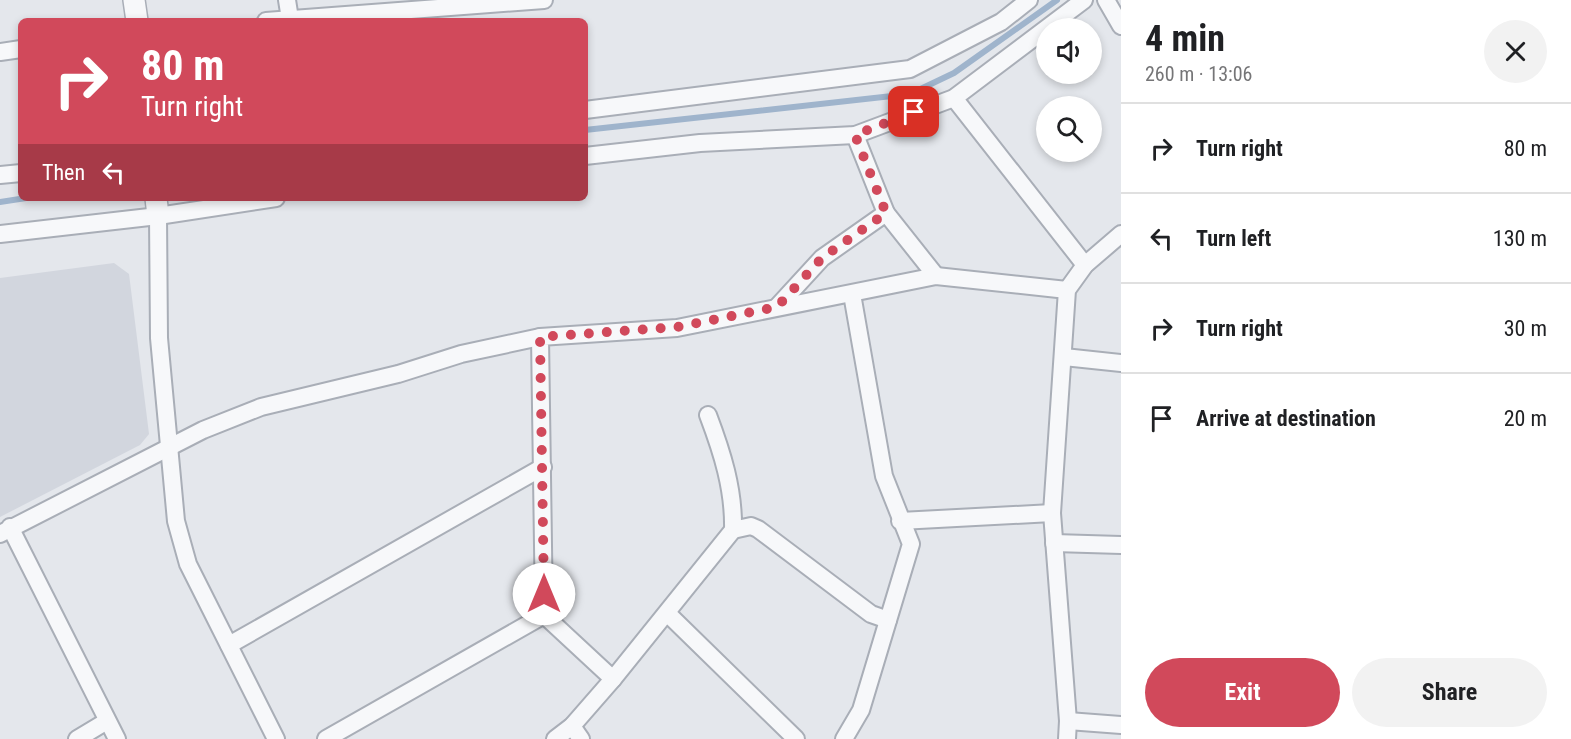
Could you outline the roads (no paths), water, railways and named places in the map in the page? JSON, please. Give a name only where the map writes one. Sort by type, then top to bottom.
[{"type":"street","points":[[134,0],[137,18]]},
{"type":"street","points":[[287,0],[290,18]]},
{"type":"street","points":[[299,18],[432,4],[544,0]]},
{"type":"street","points":[[588,110],[910,69],[1001,22],[1029,0]]},
{"type":"street","points":[[588,156],[700,143],[855,135],[954,98],[1084,0]]},
{"type":"street","points":[[1112,3],[1121,26]]},
{"type":"street","points":[[0,52],[18,49]]},
{"type":"street","points":[[954,98],[1085,265]]},
{"type":"street","points":[[855,135],[886,213],[936,276]]},
{"type":"street","points":[[0,175],[18,172]]},
{"type":"street","points":[[0,234],[157,207],[236,201]]},
{"type":"street","points":[[157,207],[159,338],[176,521],[188,564],[276,739]]},
{"type":"street","points":[[777,307],[822,258],[886,213]]},
{"type":"street","points":[[1067,739],[1068,721],[1052,513],[1067,290],[1085,265],[1121,234]]},
{"type":"street","points":[[117,739],[5,530],[203,430],[261,407],[398,374],[461,354],[540,337],[677,327],[936,276],[1067,290]]},
{"type":"street","points":[[844,739],[861,710],[911,544],[884,476],[852,294]]},
{"type":"street","points":[[540,337],[544,615],[613,679]]},
{"type":"street","points":[[1064,357],[1121,363]]},
{"type":"street","points":[[708,415],[721,450],[731,488],[733,530]]},
{"type":"street","points":[[229,645],[543,467]]},
{"type":"street","points":[[900,521],[1052,513]]},
{"type":"street","points":[[555,739],[576,733],[613,679],[733,530],[751,526],[758,529],[871,614],[888,620]]},
{"type":"street","points":[[1054,543],[1121,545]]},
{"type":"street","points":[[667,613],[796,739]]},
{"type":"street","points":[[327,739],[544,615]]},
{"type":"street","points":[[1068,721],[1121,725]]},
{"type":"street","points":[[77,739],[107,722]]},
{"type":"waterway","points":[[588,130],[910,94],[954,73],[1057,0]]},
{"type":"waterway","points":[[0,202],[18,199]]}]
